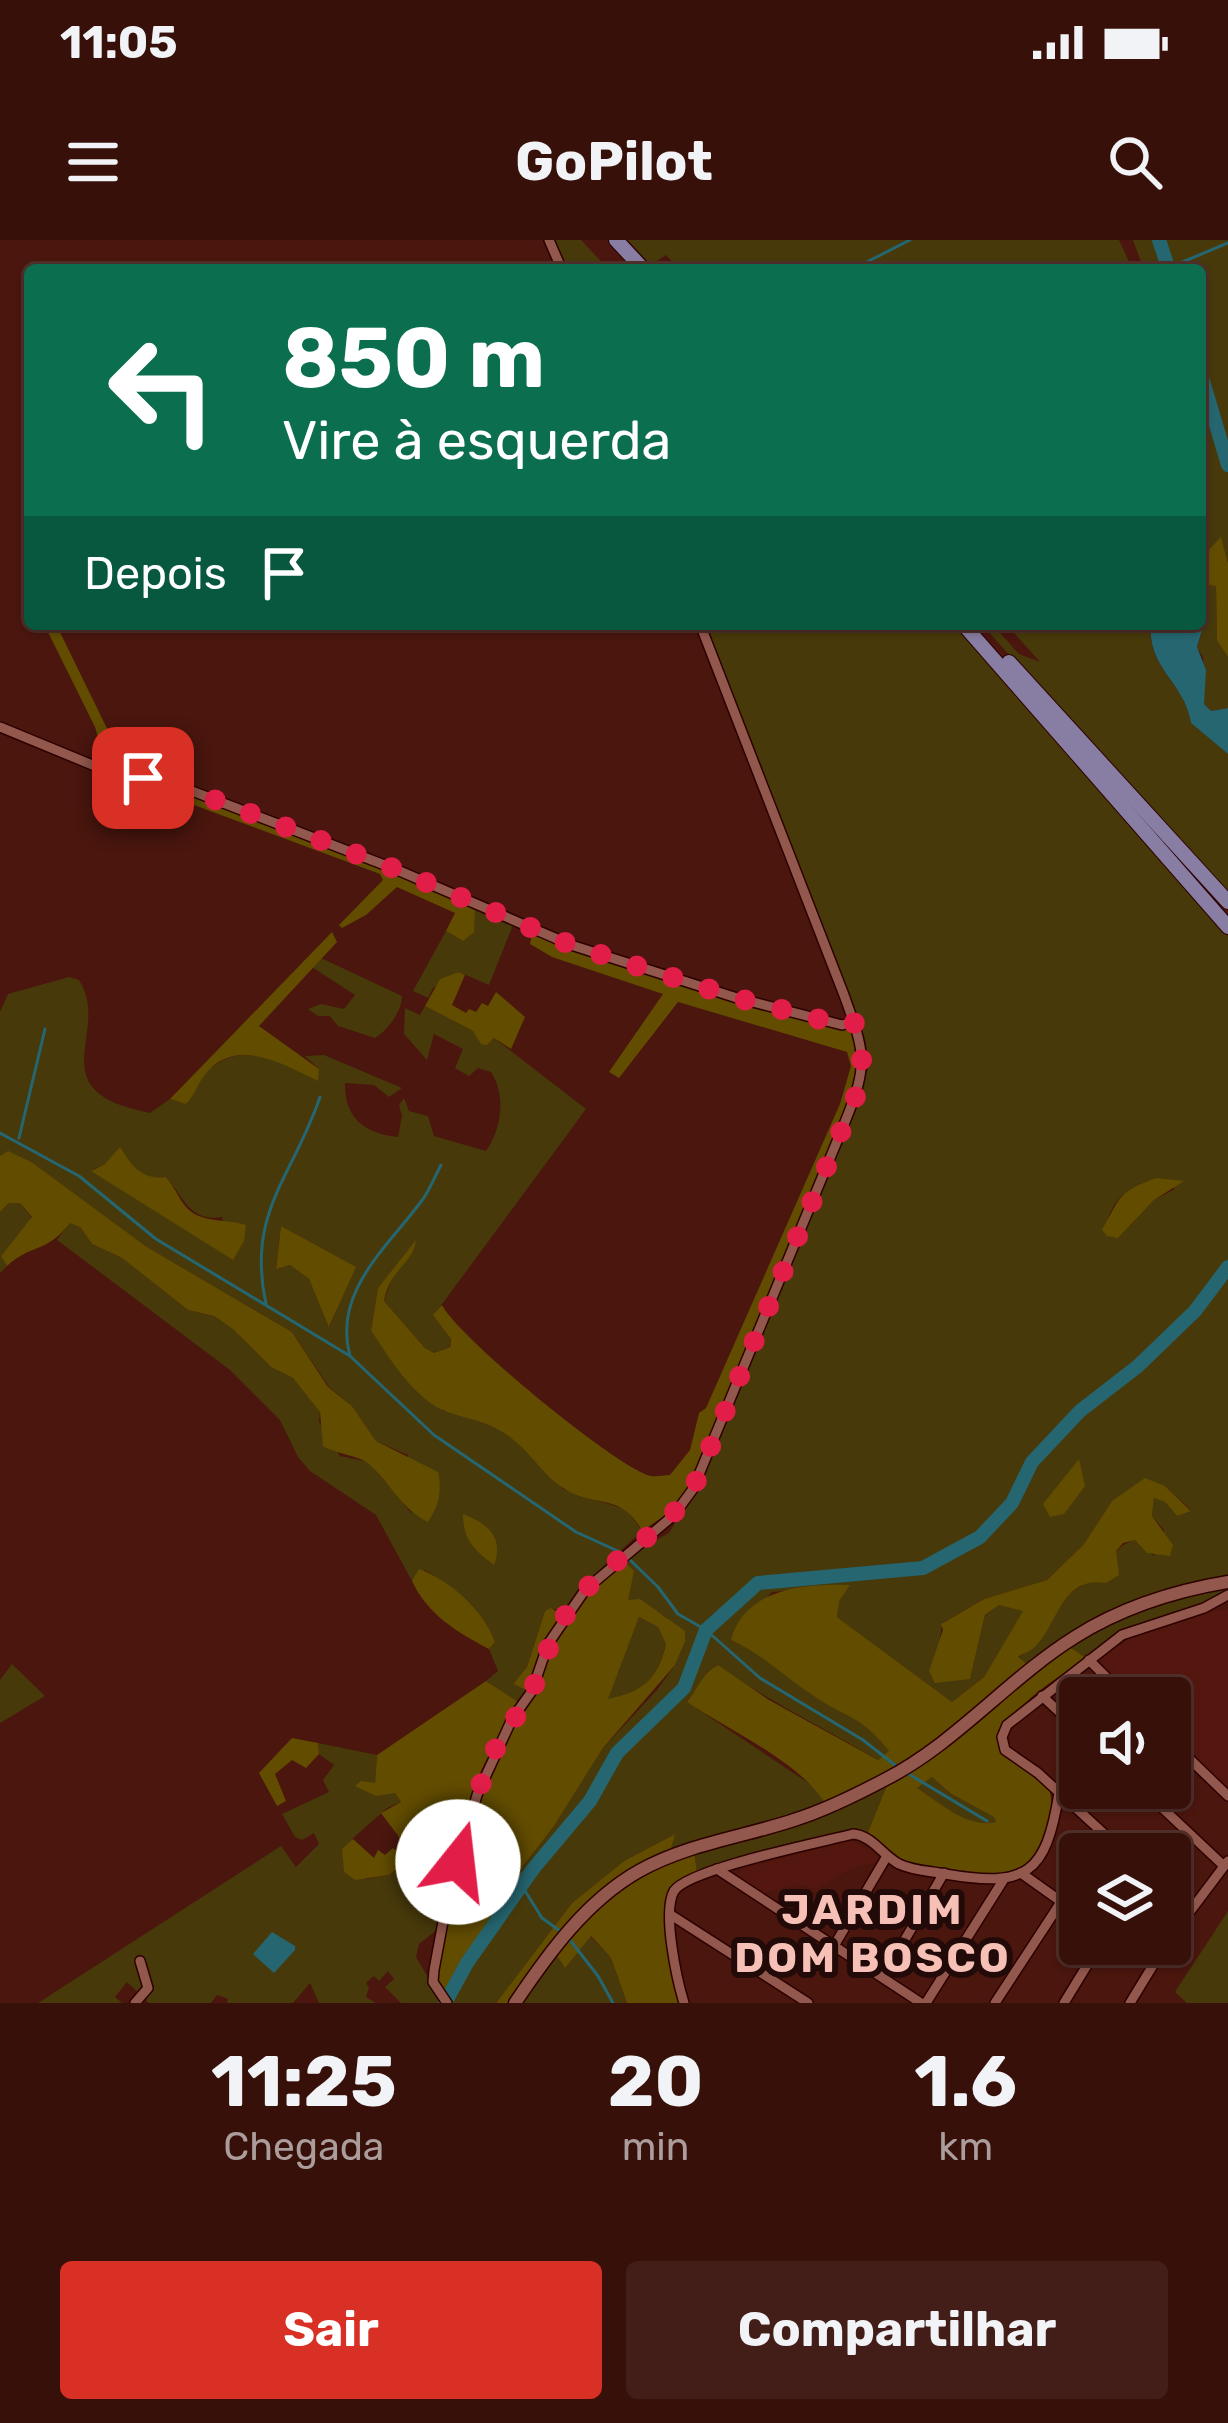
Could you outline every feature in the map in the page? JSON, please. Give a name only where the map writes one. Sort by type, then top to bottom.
[{"type":"main road","points":[[616,240],[638,264]]},
{"type":"main road","points":[[968,630],[1228,927]]},
{"type":"main road","points":[[979,630],[1228,902]]},
{"type":"main road","points":[[515,2003],[591,1908],[640,1870],[695,1847],[837,1804],[917,1762],[1091,1627],[1173,1594],[1228,1582]]},
{"type":"street","points":[[447,2003],[434,1982],[434,1970],[448,1895],[485,1772],[532,1690],[548,1644],[564,1617],[598,1578],[674,1514],[693,1489],[857,1093],[863,1057],[854,1022],[702,630]]},
{"type":"street","points":[[0,727],[107,771],[179,786],[395,869],[571,945],[737,998],[842,1025],[854,1022]]},
{"type":"street","points":[[696,2003],[683,2000],[673,1953],[675,1889],[717,1869],[854,1834],[866,1835],[903,1866],[975,1880],[1021,1873],[1042,1857],[1052,1838],[1059,1793],[1011,1756],[1003,1743],[1007,1725],[1122,1635],[1204,1608],[1228,1595]]},
{"type":"street","points":[[1089,1660],[1106,1677]]},
{"type":"street","points":[[1042,1696],[1059,1712]]},
{"type":"street","points":[[1191,1760],[1228,1796]]},
{"type":"street","points":[[1077,1809],[1103,1833]]},
{"type":"street","points":[[1164,1809],[1226,1864],[1191,1906]]},
{"type":"street","points":[[834,1946],[886,1856]]},
{"type":"street","points":[[717,1869],[924,2003],[1004,1879]]},
{"type":"street","points":[[1021,1873],[1059,1901]]},
{"type":"street","points":[[883,1977],[944,1874]]},
{"type":"street","points":[[995,2003],[1059,1905]]},
{"type":"street","points":[[671,1915],[808,2003]]},
{"type":"street","points":[[135,2003],[148,1988],[140,1961]]},
{"type":"street","points":[[1064,2003],[1087,1965]]},
{"type":"street","points":[[1130,2003],[1154,1965]]},
{"type":"shaded area","points":[[552,240],[581,240],[603,264],[562,264]]},
{"type":"shaded area","points":[[628,240],[1119,240],[1130,264],[674,264],[666,255],[650,264]]},
{"type":"shaded area","points":[[1133,240],[1228,240],[1228,563],[1221,538],[1206,553],[1206,264],[1142,264]]},
{"type":"shaded area","points":[[1221,537],[1228,563],[1228,657],[1217,641],[1216,586],[1206,585],[1206,553]]},
{"type":"shaded area","points":[[1206,585],[1216,586],[1217,641],[1228,657],[1228,708],[1211,711],[1204,704],[1203,657],[1197,648],[1206,630]]},
{"type":"shaded area","points":[[47,630],[59,630],[118,751],[144,776],[101,766],[105,761],[95,727]]},
{"type":"shaded area","points":[[707,630],[964,630],[1228,936],[1228,1577],[1147,1597],[1097,1619],[1028,1665],[1018,1658],[1063,1601],[1092,1579],[1117,1550],[1135,1540],[1154,1556],[1164,1530],[1152,1516],[1154,1498],[1165,1502],[1177,1516],[1191,1510],[1165,1486],[1112,1501],[1084,1544],[1047,1580],[984,1599],[942,1623],[939,1646],[970,1678],[985,1616],[998,1605],[1024,1610],[984,1677],[952,1702],[837,1617],[838,1601],[848,1585],[772,1592],[731,1640],[755,1651],[813,1696],[867,1723],[890,1751],[878,1760],[717,1665],[687,1702],[816,1788],[825,1803],[773,1823],[671,1849],[673,1835],[624,1861],[572,1903],[496,2003],[451,2003],[444,1994],[516,1875],[554,1826],[603,1748],[675,1665],[685,1642],[665,1616],[628,1600],[622,1559],[669,1533],[697,1488],[868,1069],[866,1043]],"holes":[[[1156,1178],[1175,1189],[1154,1200],[1118,1238],[1107,1221],[1125,1193]]]},
{"type":"shaded area","points":[[987,630],[997,630],[1019,654],[1040,662],[1011,630],[1151,630],[1154,653],[1181,696],[1191,723],[1228,754],[1228,894]]},
{"type":"shaded area","points":[[121,778],[256,817],[389,869],[475,908],[474,932],[463,941],[446,931],[455,913],[397,887],[366,915],[342,928],[339,925],[383,880],[380,874]]},
{"type":"shaded area","points":[[475,908],[513,925],[489,985],[459,972],[433,988],[428,998],[413,991],[446,931],[463,941]]},
{"type":"shaded area","points":[[332,932],[337,942],[259,1026],[319,1069],[318,1081],[262,1057],[234,1056],[208,1071],[186,1104],[170,1099]]},
{"type":"shaded area","points":[[532,934],[847,1028],[859,1058],[854,1090],[690,1489],[670,1512],[642,1531],[625,1511],[556,1483],[498,1429],[447,1412],[424,1398],[403,1377],[371,1330],[378,1288],[416,1240],[384,1301],[425,1348],[434,1353],[450,1347],[451,1339],[433,1315],[442,1305],[506,1371],[574,1427],[633,1468],[651,1476],[670,1475],[690,1450],[699,1413],[706,1408],[840,1104],[851,1066],[847,1052],[678,1002],[619,1078],[609,1072],[663,994],[552,957],[530,944]]},
{"type":"shaded area","points":[[321,958],[402,996],[397,1014],[380,1035],[375,1038],[338,1026],[330,1016],[318,1016],[308,1009],[321,1004],[344,1009],[355,995],[312,967]]},
{"type":"shaded area","points":[[459,972],[465,975],[452,1005],[466,1013],[469,1009],[476,1012],[482,1003],[488,1006],[496,992],[525,1017],[511,1049],[494,1038],[481,1044],[473,1031],[425,1006],[440,979]]},
{"type":"shaded area","points":[[69,977],[79,980],[87,1000],[86,1075],[95,1090],[115,1103],[150,1113],[170,1099],[179,1102],[224,1060],[251,1055],[317,1080],[319,1069],[305,1056],[324,1055],[402,1088],[389,1097],[374,1085],[345,1083],[348,1106],[366,1128],[398,1137],[399,1105],[404,1098],[409,1111],[428,1116],[434,1136],[486,1151],[500,1112],[496,1081],[491,1072],[478,1068],[469,1076],[455,1068],[463,1049],[434,1034],[427,1060],[404,1034],[405,1008],[420,1015],[425,1006],[473,1031],[487,1045],[494,1038],[586,1109],[434,1315],[451,1339],[449,1347],[434,1353],[425,1348],[384,1301],[395,1270],[378,1288],[371,1329],[443,1411],[483,1419],[517,1442],[563,1489],[627,1510],[642,1531],[581,1587],[560,1614],[557,1609],[545,1611],[527,1667],[513,1684],[526,1690],[517,1701],[486,1681],[498,1671],[489,1649],[495,1642],[466,1601],[425,1570],[412,1581],[376,1515],[310,1471],[280,1420],[230,1370],[57,1240],[70,1222],[80,1227],[92,1244],[122,1258],[188,1310],[214,1316],[234,1330],[271,1367],[293,1378],[315,1403],[319,1422],[340,1456],[369,1462],[412,1514],[408,1455],[376,1441],[352,1406],[329,1387],[292,1332],[147,1247],[33,1163],[0,1156],[0,1012],[8,994]],"holes":[[[105,1164],[166,1177],[195,1212],[222,1217],[232,1259],[92,1170]],[[281,1226],[355,1267],[330,1326],[309,1279],[290,1265],[276,1268]]]},
{"type":"shaded area","points":[[120,1147],[144,1174],[166,1177],[195,1214],[246,1225],[244,1241],[233,1260],[91,1171]]},
{"type":"shaded area","points":[[8,1151],[33,1163],[147,1247],[292,1332],[328,1387],[352,1406],[376,1441],[438,1472],[439,1498],[428,1522],[410,1510],[366,1462],[323,1446],[320,1412],[293,1378],[271,1367],[214,1316],[188,1310],[122,1258],[92,1244],[80,1227],[70,1223],[54,1240],[7,1266],[1,1256],[32,1217],[20,1203],[9,1203],[0,1212],[0,1156]]},
{"type":"shaded area","points":[[1156,1178],[1184,1181],[1154,1200],[1118,1238],[1107,1236],[1102,1230],[1122,1197]]},
{"type":"shaded area","points":[[9,1203],[20,1203],[32,1218],[1,1256],[7,1266],[0,1273],[0,1212]]},
{"type":"shaded area","points":[[281,1226],[356,1267],[329,1327],[309,1279],[290,1265],[276,1269]]},
{"type":"shaded area","points":[[1079,1459],[1085,1486],[1064,1514],[1050,1517],[1043,1504]]},
{"type":"shaded area","points":[[1145,1478],[1165,1486],[1191,1511],[1177,1516],[1165,1502],[1154,1498],[1152,1516],[1173,1545],[1170,1556],[1147,1553],[1135,1540],[1123,1543],[1116,1551],[1119,1575],[1070,1594],[1036,1646],[1018,1657],[1028,1665],[914,1757],[825,1803],[781,1760],[687,1702],[718,1665],[769,1700],[878,1760],[889,1751],[870,1730],[731,1640],[749,1610],[796,1588],[850,1585],[839,1601],[837,1617],[952,1702],[984,1677],[1023,1611],[999,1605],[985,1615],[970,1679],[935,1683],[929,1671],[941,1624],[984,1599],[1047,1580],[1084,1544],[1112,1501]]},
{"type":"shaded area","points":[[463,1514],[492,1533],[497,1547],[494,1565],[471,1544]]},
{"type":"shaded area","points":[[622,1559],[634,1571],[628,1600],[640,1599],[685,1631],[685,1642],[675,1665],[603,1748],[554,1826],[516,1875],[444,1994],[436,1982],[453,1896],[482,1796],[501,1749],[537,1693],[552,1644],[569,1617]],"holes":[[[639,1617],[658,1627],[666,1644],[653,1675],[640,1688],[608,1699]]]},
{"type":"shaded area","points":[[419,1569],[474,1608],[495,1642],[489,1649],[455,1629],[426,1603],[412,1581]]},
{"type":"shaded area","points":[[1228,1586],[1228,1592],[1203,1606],[1161,1618],[1086,1658],[1068,1646],[1132,1611]]},
{"type":"shaded area","points":[[551,1608],[560,1614],[526,1690],[513,1684],[527,1667],[545,1611]]},
{"type":"shaded area","points":[[1228,1609],[1228,1789],[1191,1754],[1191,1677],[1111,1677],[1099,1665],[1100,1658],[1130,1638],[1205,1612]]},
{"type":"shaded area","points":[[639,1617],[658,1627],[666,1643],[663,1656],[647,1682],[607,1700]]},
{"type":"shaded area","points":[[1068,1646],[1086,1658],[1023,1706],[1000,1745],[1040,1778],[1050,1794],[1049,1827],[1043,1847],[1030,1862],[1011,1871],[966,1875],[899,1859],[868,1832],[887,1785]],"holes":[[[932,1777],[950,1793],[994,1817],[996,1822],[965,1818],[917,1788]]]},
{"type":"shaded area","points":[[12,1664],[45,1696],[0,1723],[0,1680]]},
{"type":"shaded area","points":[[486,1681],[517,1701],[481,1771],[449,1877],[416,1854],[389,1875],[355,1880],[344,1872],[342,1849],[353,1839],[374,1858],[378,1850],[385,1855],[405,1845],[381,1813],[401,1802],[395,1793],[376,1796],[355,1786],[361,1781],[375,1783],[377,1755]]},
{"type":"shaded area","points":[[292,1738],[318,1743],[319,1754],[306,1768],[292,1760],[275,1774],[286,1801],[277,1806],[259,1773]]},
{"type":"shaded area","points":[[318,1743],[377,1755],[375,1784],[385,1793],[395,1793],[401,1802],[387,1808],[352,1839],[366,1879],[389,1875],[415,1854],[423,1854],[449,1877],[438,1929],[419,1944],[416,1957],[443,2003],[401,2003],[385,1987],[394,1979],[388,1971],[379,1981],[374,1976],[366,1983],[366,1997],[376,2003],[319,2003],[310,1983],[293,2003],[227,2003],[228,1999],[217,1995],[211,2003],[149,2003],[127,1982],[115,1997],[122,2003],[38,2003],[281,1846],[296,1867],[319,1844],[314,1833],[302,1840],[295,1837],[282,1814],[329,1792],[323,1780],[334,1765],[319,1754]]},
{"type":"shaded area","points":[[932,1777],[996,1822],[965,1819],[916,1788]]},
{"type":"shaded area","points":[[887,1785],[868,1832],[855,1829],[697,1872],[694,1851]]},
{"type":"shaded area","points":[[675,1834],[671,1849],[622,1878],[581,1916],[509,2003],[496,2003],[572,1903],[624,1861]]},
{"type":"shaded area","points":[[851,1840],[878,1855],[879,1862],[852,1868],[816,1889],[799,1884],[759,1894],[736,1876],[744,1868]]},
{"type":"shaded area","points":[[694,1851],[697,1872],[683,1879],[668,1899],[681,2003],[627,2003],[611,1958],[591,1936],[565,1968],[557,1956],[601,1907],[654,1870]]},
{"type":"shaded area","points":[[1228,1911],[1228,2003],[1187,2003],[1175,1992]]},
{"type":"shaded area","points":[[590,1936],[611,1958],[627,2003],[523,2003],[557,1956],[564,1967]]},
{"type":"water","points":[[1151,630],[1202,630],[1197,647],[1206,670],[1204,704],[1211,711],[1228,708],[1228,754],[1191,723]]},
{"type":"water","points":[[272,1932],[295,1946],[274,1973],[253,1954]]},
{"type":"waterway","points":[[863,264],[910,240]]},
{"type":"waterway","points":[[1159,240],[1167,264]]},
{"type":"waterway","points":[[1178,264],[1228,243]]},
{"type":"waterway","points":[[1206,391],[1228,465]]},
{"type":"waterway","points":[[19,1138],[45,1029]]},
{"type":"waterway","points":[[266,1304],[261,1272],[267,1219],[320,1097]]},
{"type":"waterway","points":[[0,1133],[79,1176],[156,1239],[350,1356],[434,1435],[576,1532],[620,1552]]},
{"type":"waterway","points":[[350,1356],[347,1333],[356,1290],[423,1199],[441,1165]]},
{"type":"waterway","points":[[445,2003],[533,1869],[590,1801],[617,1753],[684,1688],[706,1630],[758,1583],[923,1568],[980,1537],[1012,1503],[1032,1462],[1080,1411],[1138,1366],[1195,1311],[1228,1267]]},
{"type":"waterway","points":[[629,1559],[678,1614],[706,1630],[760,1678],[863,1740],[896,1766]]},
{"type":"waterway","points":[[907,1773],[987,1821]]},
{"type":"waterway","points":[[522,1886],[542,1918],[560,1931]]},
{"type":"waterway","points":[[570,1940],[613,2003]]},
{"type":"district","name":"JARDIM DOM BOSCO","points":[[873,1933]]},
{"type":"route","points":[[143,778],[179,786],[395,869],[571,945],[737,998],[842,1025],[854,1022],[862,1047],[857,1093],[693,1489],[674,1514],[585,1590],[564,1617],[548,1644],[532,1690],[485,1772],[458,1862]]}]
